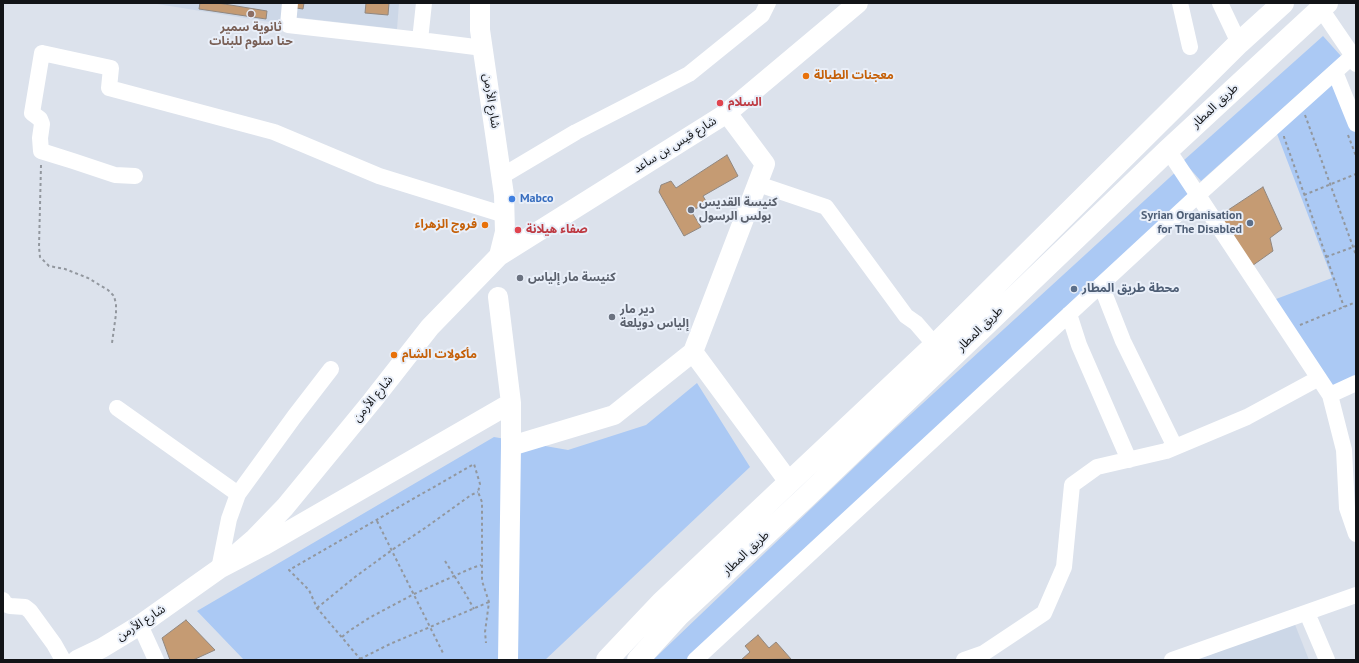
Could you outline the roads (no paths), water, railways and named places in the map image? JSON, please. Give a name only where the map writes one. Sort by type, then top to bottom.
[{"type":"highway","name":"طريق المطار","points":[[607,660],[660,603],[935,345],[1239,43],[1283,3]]},
{"type":"highway","name":"طريق المطار","points":[[638,660],[678,616],[812,491],[1168,150],[1324,6]]},
{"type":"main road","name":"شارع الأرمن","points":[[77,660],[102,648],[140,625],[219,569],[255,538],[285,507],[372,401],[430,327],[499,256],[505,232],[505,215],[502,176],[480,30],[480,3]]},
{"type":"main road","name":"شارع قيس بن ساعد","points":[[499,256],[727,113],[858,3]]},
{"type":"main road","points":[[511,446],[614,415],[693,352],[765,164],[727,113]]},
{"type":"main road","points":[[498,297],[510,403],[511,446],[508,660]]},
{"type":"main road","points":[[693,352],[789,482]]},
{"type":"main road","points":[[219,569],[263,546],[510,403]]},
{"type":"main road","points":[[285,507],[288,519],[299,524]]},
{"type":"street","points":[[290,3],[288,25],[483,48]]},
{"type":"street","points":[[420,40],[424,3]]},
{"type":"street","points":[[502,176],[576,132],[689,74],[762,15],[768,3]]},
{"type":"street","points":[[1180,3],[1190,47]]},
{"type":"street","points":[[1220,3],[1239,43]]},
{"type":"street","points":[[695,660],[1198,195],[1306,111],[1335,72],[1355,58],[1324,6]]},
{"type":"street","points":[[135,176],[115,175],[41,151],[40,138],[42,124],[40,119],[32,113],[42,53],[111,68],[109,88],[274,132],[379,176],[505,215]]},
{"type":"street","points":[[1335,72],[1356,124]]},
{"type":"street","points":[[1168,150],[1330,395],[1344,450],[1347,508],[1356,534]]},
{"type":"street","points":[[758,184],[826,207],[906,316],[916,324],[935,345]]},
{"type":"street","points":[[1101,284],[1123,341],[1175,447]]},
{"type":"street","points":[[1069,314],[1079,345],[1128,460]]},
{"type":"street","points":[[219,569],[229,519],[238,494],[294,417],[331,370]]},
{"type":"street","points":[[964,660],[984,653],[1044,613],[1064,568],[1072,485],[1097,467],[1166,451],[1247,418],[1319,378]]},
{"type":"street","points":[[1330,395],[1356,384]]},
{"type":"street","points":[[117,408],[238,494]]},
{"type":"street","points":[[1172,660],[1356,595]]},
{"type":"street","points":[[3,600],[5,604],[10,606],[25,607],[30,611],[54,644],[63,660]]},
{"type":"street","points":[[1306,613],[1327,660]]},
{"type":"street","points":[[140,625],[156,660]]},
{"type":"place","name":"ثانوية سمير حنا سلوم للبنات","points":[[251,14]]},
{"type":"place","name":"معجنات الطبالة","points":[[806,76]]},
{"type":"place","name":"السلام","points":[[720,103]]},
{"type":"place","name":"Mabco","points":[[512,199]]},
{"type":"place","name":"كنيسة القديس بولس الرسول","points":[[691,210]]},
{"type":"place","name":"Syrian Organisation for The Disabled","points":[[1250,223]]},
{"type":"place","name":"فروج الزهراء","points":[[485,225]]},
{"type":"place","name":"صفاء هيلانة","points":[[518,230]]},
{"type":"place","name":"كنيسة مار إلياس","points":[[520,278]]},
{"type":"place","name":"محطة طريق المطار","points":[[1074,289]]},
{"type":"place","name":"دير مار إلياس دويلعة","points":[[612,317]]},
{"type":"place","name":"مأكولات الشام","points":[[394,355]]}]
